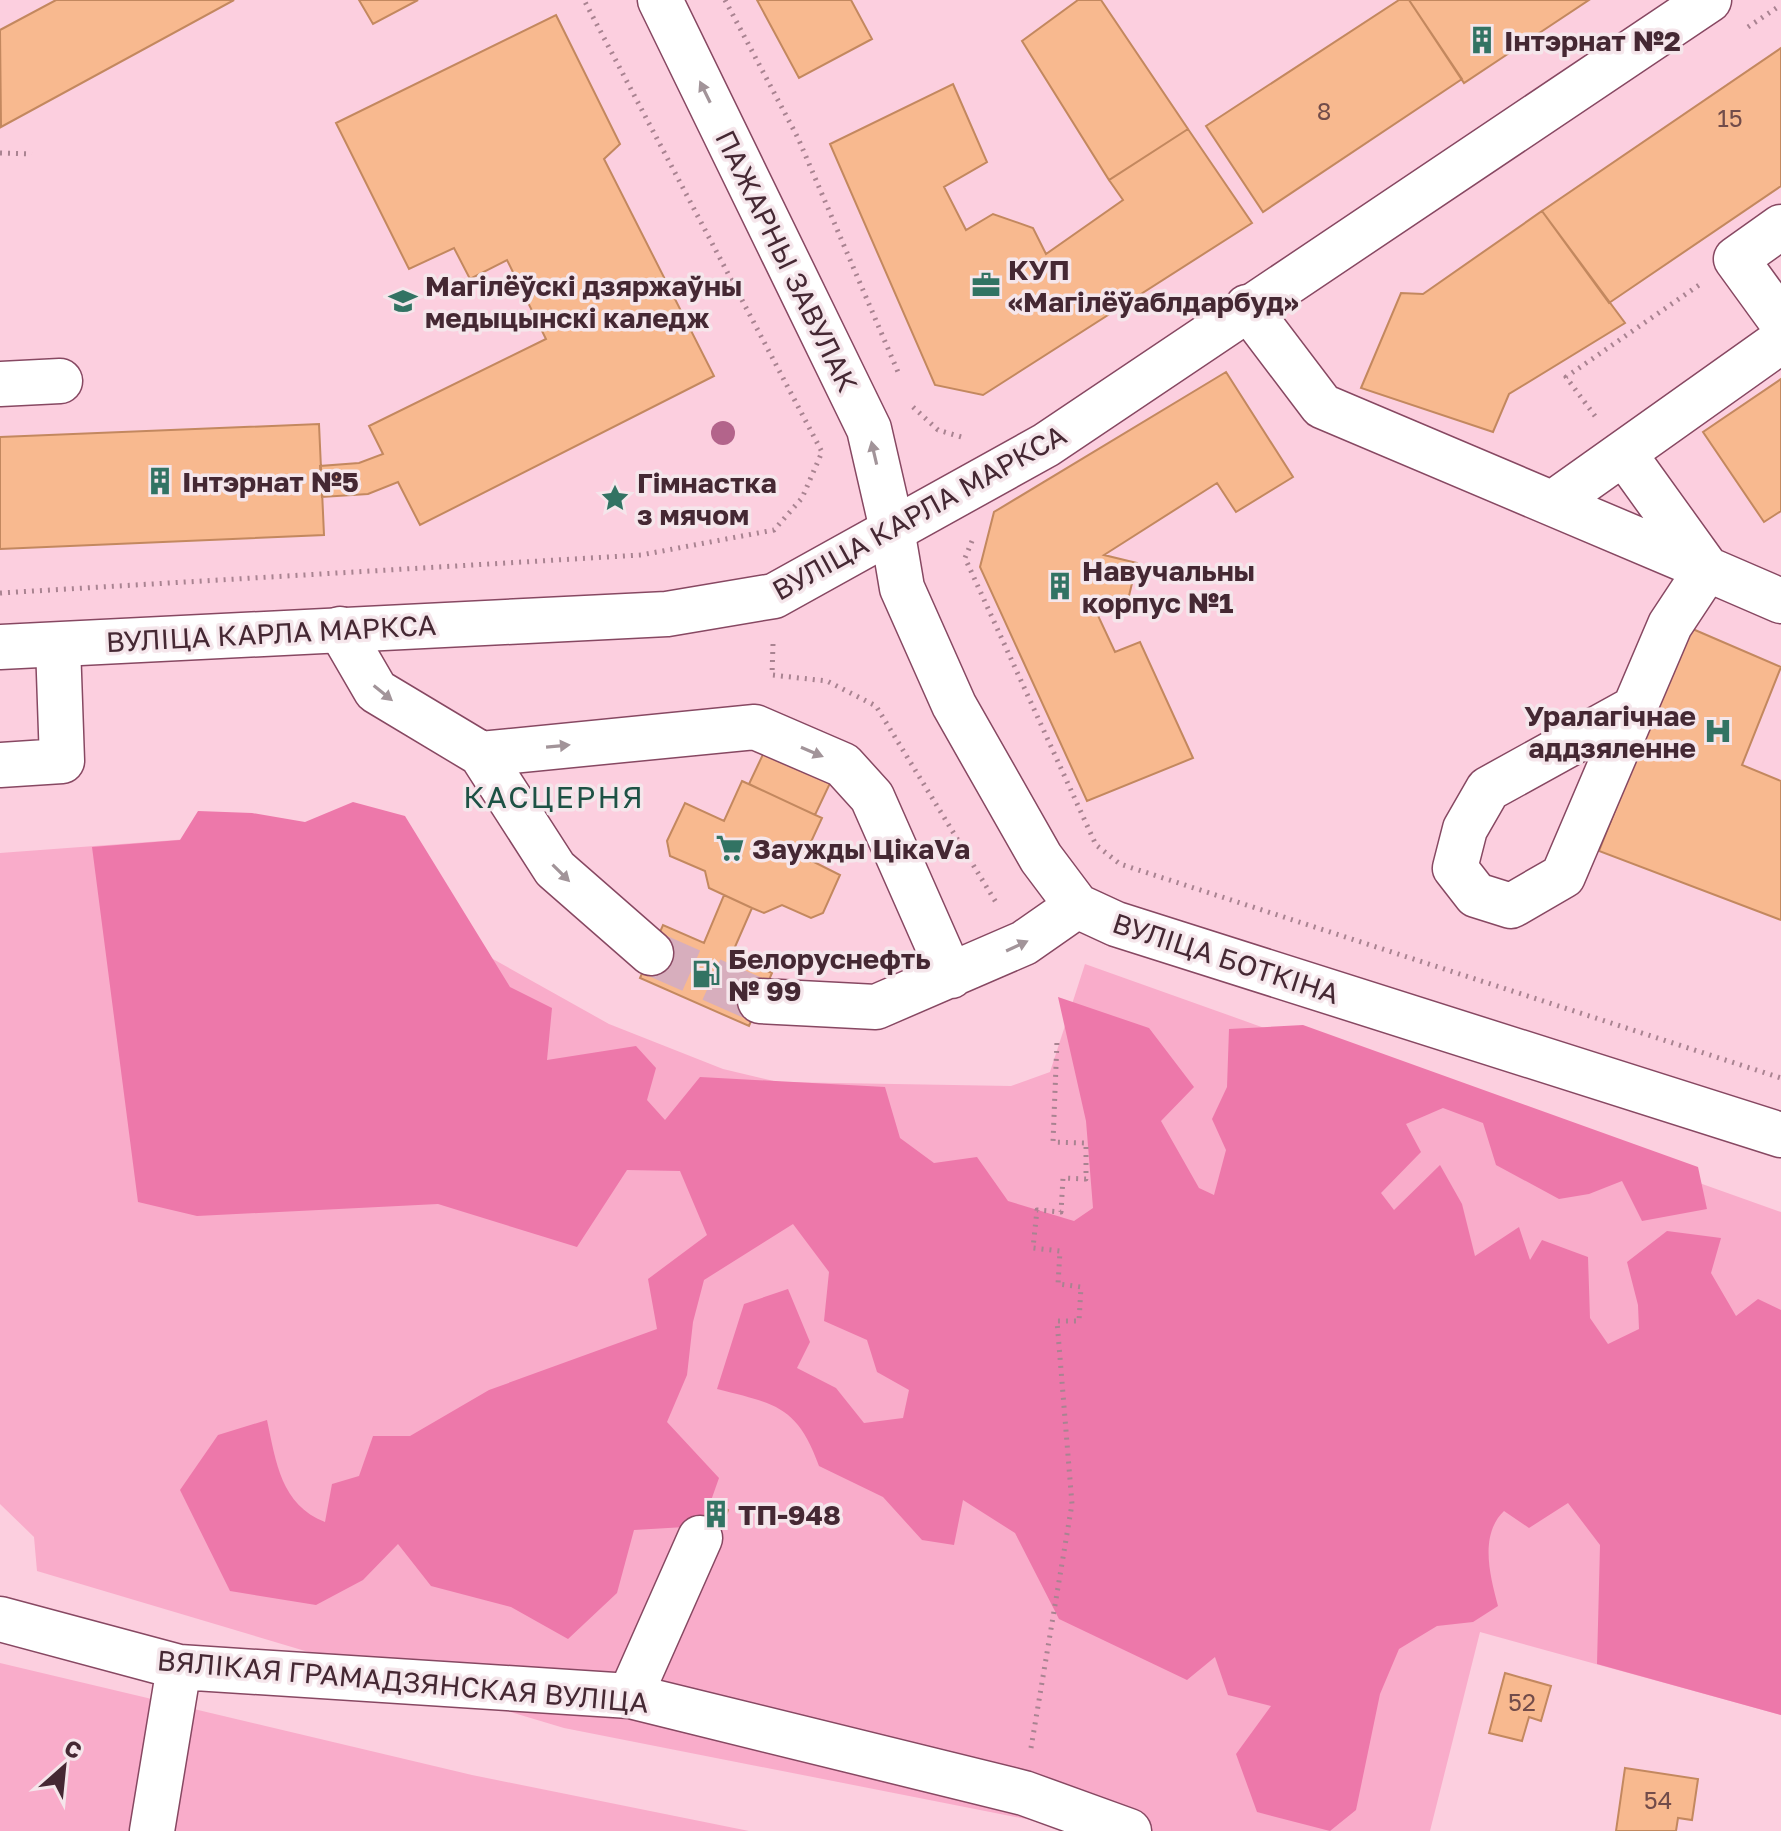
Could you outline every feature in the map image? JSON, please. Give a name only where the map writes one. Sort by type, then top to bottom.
[{"type":"street","name":"ПАЖАРНЫ ЗАВУЛАК","points":[[660,0],[869,429],[892,529]]},
{"type":"street","name":"ВУЛІЦА КАРЛА МАРКСА","points":[[0,647],[667,614],[774,596],[1046,445],[1247,307],[1482,156],[1709,0]]},
{"type":"street","points":[[1781,227],[1736,259],[1781,321]]},
{"type":"street","points":[[1247,307],[1322,406],[1781,601]]},
{"type":"street","points":[[1553,503],[1625,455],[1781,341]]},
{"type":"street","points":[[0,384],[60,381]]},
{"type":"street","points":[[1625,455],[1707,569]]},
{"type":"street","name":"ВУЛІЦА БОТКІНА","points":[[892,529],[902,588],[954,705],[1041,858],[1077,906],[1116,924],[1781,1135]]},
{"type":"street","points":[[1631,710],[1488,789],[1465,829],[1455,868],[1476,895],[1511,906],[1563,876],[1631,710],[1670,625],[1707,569]]},
{"type":"street","points":[[340,629],[376,691],[481,754],[555,869],[651,953]]},
{"type":"street","points":[[0,765],[62,761],[58,645]]},
{"type":"street","points":[[481,754],[755,727],[843,765],[872,797],[951,976]]},
{"type":"street","points":[[760,1001],[876,1007],[1024,943],[1077,906]]},
{"type":"street","points":[[630,1696],[700,1538]]},
{"type":"street","name":"ВЯЛІКАЯ ГРАМАДЗЯНСКАЯ ВУЛІЦА","points":[[0,1619],[179,1667],[630,1696],[1024,1793],[1129,1831]]},
{"type":"street","points":[[152,1831],[179,1667]]},
{"type":"path","points":[[0,593],[641,555],[774,530],[802,498],[822,452],[584,0]]},
{"type":"path","points":[[725,0],[798,138],[900,378]]},
{"type":"path","points":[[0,153],[32,154]]},
{"type":"path","points":[[1625,455],[1566,377],[1736,259]]},
{"type":"path","points":[[906,392],[912,407]]},
{"type":"path","points":[[975,533],[965,558],[1096,845],[1120,864],[1781,1078]]},
{"type":"path","points":[[772,675],[773,644]]},
{"type":"path","points":[[1024,1793],[1072,1504],[1057,1321],[1079,1321],[1081,1287],[1058,1284],[1060,1251],[1033,1248],[1037,1210],[1061,1212],[1063,1178],[1086,1179],[1086,1143],[1053,1142],[1057,1041]]},
{"type":"shaded area","points":[[353,802],[405,816],[510,987],[552,1008],[547,1060],[636,1046],[656,1068],[647,1100],[665,1120],[700,1077],[885,1087],[900,1138],[934,1163],[977,1157],[1008,1201],[1074,1221],[1093,1208],[1086,1121],[1058,997],[1149,1028],[1194,1087],[1161,1121],[1199,1188],[1214,1195],[1226,1150],[1212,1119],[1227,1087],[1229,1029],[1303,1025],[1698,1167],[1707,1209],[1642,1221],[1622,1181],[1589,1194],[1559,1199],[1496,1165],[1483,1123],[1443,1108],[1406,1124],[1421,1152],[1381,1193],[1394,1210],[1440,1165],[1462,1204],[1475,1256],[1519,1227],[1530,1260],[1542,1240],[1588,1257],[1590,1318],[1608,1344],[1639,1329],[1638,1305],[1627,1262],[1667,1231],[1721,1238],[1711,1273],[1736,1316],[1758,1299],[1781,1310],[1781,1715],[1597,1664],[1600,1545],[1568,1503],[1529,1528],[1504,1511],[1491,1532],[1489,1544],[1490,1569],[1498,1606],[1473,1622],[1437,1626],[1399,1649],[1380,1694],[1356,1810],[1330,1831],[1257,1812],[1236,1754],[1271,1706],[1228,1695],[1215,1657],[1187,1680],[1059,1619],[1015,1533],[963,1500],[954,1545],[922,1540],[883,1497],[819,1466],[802,1430],[782,1410],[717,1389],[744,1304],[788,1289],[810,1342],[797,1368],[836,1388],[864,1423],[903,1418],[909,1390],[877,1372],[867,1340],[824,1321],[829,1272],[793,1224],[704,1280],[693,1322],[687,1375],[667,1422],[719,1478],[702,1526],[634,1530],[617,1593],[568,1639],[511,1607],[431,1586],[398,1544],[363,1580],[316,1605],[230,1591],[180,1490],[218,1435],[267,1420],[278,1466],[290,1493],[299,1505],[325,1522],[332,1484],[359,1476],[373,1436],[410,1436],[489,1390],[657,1329],[648,1279],[707,1235],[680,1171],[627,1170],[577,1247],[438,1204],[197,1216],[138,1202],[92,847],[180,840],[198,811],[252,813],[305,822]]},
{"type":"shaded area","points":[[393,824],[484,954],[609,1024],[723,1069],[778,1082],[1011,1086],[1050,1072],[1085,964],[1781,1212],[1781,1715],[1480,1632],[1430,1831],[1087,1831],[564,1728],[37,1571],[34,1537],[0,1504],[0,853]]},
{"type":"shaded area","points":[[0,1663],[472,1775],[749,1831],[0,1831]]},
{"type":"building","points":[[56,0],[234,0],[1,127],[0,30]]},
{"type":"building","points":[[359,0],[418,0],[373,24]]},
{"type":"building","points":[[757,0],[851,0],[872,39],[799,78]]},
{"type":"building","points":[[1078,0],[1101,0],[1188,129],[1109,180],[1022,41]]},
{"type":"building","points":[[1399,0],[1409,0],[1462,79],[1263,212],[1206,126]]},
{"type":"building","name":"Інтэрнат №2","points":[[1409,0],[1589,0],[1464,83]]},
{"type":"building","points":[[556,15],[620,144],[604,159],[714,376],[420,525],[398,482],[368,494],[322,497],[320,466],[359,463],[383,454],[369,426],[546,339],[507,260],[470,279],[454,248],[409,269],[336,123]]},
{"type":"building","points":[[1781,48],[1781,186],[1609,303],[1542,211]]},
{"type":"building","points":[[953,84],[987,162],[944,187],[966,230],[993,214],[1033,228],[1046,254],[1123,200],[1109,180],[1188,129],[1252,223],[983,395],[935,385],[830,144]]},
{"type":"building","points":[[1542,211],[1625,323],[1509,394],[1493,432],[1361,388],[1401,293],[1423,294]]},
{"type":"building","name":"Навучальны корпус №1","points":[[1226,372],[1293,477],[1236,512],[1217,483],[1104,555],[1137,563],[1125,612],[1093,605],[1115,652],[1140,642],[1193,758],[1087,801],[980,567],[994,512]]},
{"type":"building","points":[[1781,379],[1781,511],[1764,522],[1703,432]]},
{"type":"building","name":"Інтэрнат №5","points":[[319,424],[324,535],[0,549],[0,437]]},
{"type":"building","points":[[1688,627],[1781,667],[1742,765],[1781,781],[1781,920],[1599,851]]},
{"type":"building","points":[[1688,627],[1781,667],[1742,765],[1781,781],[1781,920],[1599,851]]},
{"type":"building","points":[[766,748],[832,779],[815,815],[749,784]]},
{"type":"building","points":[[742,781],[822,818],[804,857],[840,875],[823,913],[811,918],[782,905],[764,913],[709,888],[705,871],[670,856],[667,841],[685,803],[724,821]]},
{"type":"building","points":[[724,895],[752,908],[731,956],[772,973],[749,1026],[640,978],[663,925],[704,943]]},
{"type":"building","name":"ТП-948","points":[[710,1501],[728,1510],[722,1526],[704,1518]]},
{"type":"building","points":[[1505,1673],[1551,1686],[1541,1721],[1529,1717],[1522,1741],[1489,1733]]},
{"type":"building","points":[[1625,1768],[1698,1779],[1692,1820],[1678,1818],[1676,1831],[1616,1831]]},
{"type":"tunnel","points":[[651,953],[760,1001]]},
{"type":"place","name":"Інтэрнат №2","points":[[1482,40]]},
{"type":"place","name":"КУП «Магілёўаблдарбуд»","points":[[986,285]]},
{"type":"place","name":"Магілёўскі дзяржаўны медыцынскі каледж","points":[[403,301]]},
{"type":"place","name":"Інтэрнат №5","points":[[160,481]]},
{"type":"place","name":"Гімнастка з мячом","points":[[615,498]]},
{"type":"place","name":"Навучальны корпус №1","points":[[1060,586]]},
{"type":"place","name":"Уралагічнае аддзяленне","points":[[1718,731]]},
{"type":"place","name":"Заужды ЦікаVа","points":[[730,848]]},
{"type":"place","name":"Белоруснефть № 99","points":[[706,974]]},
{"type":"place","name":"ТП-948","points":[[716,1514]]},
{"type":"district","name":"КАСЦЕРНЯ","points":[[554,797]]}]
